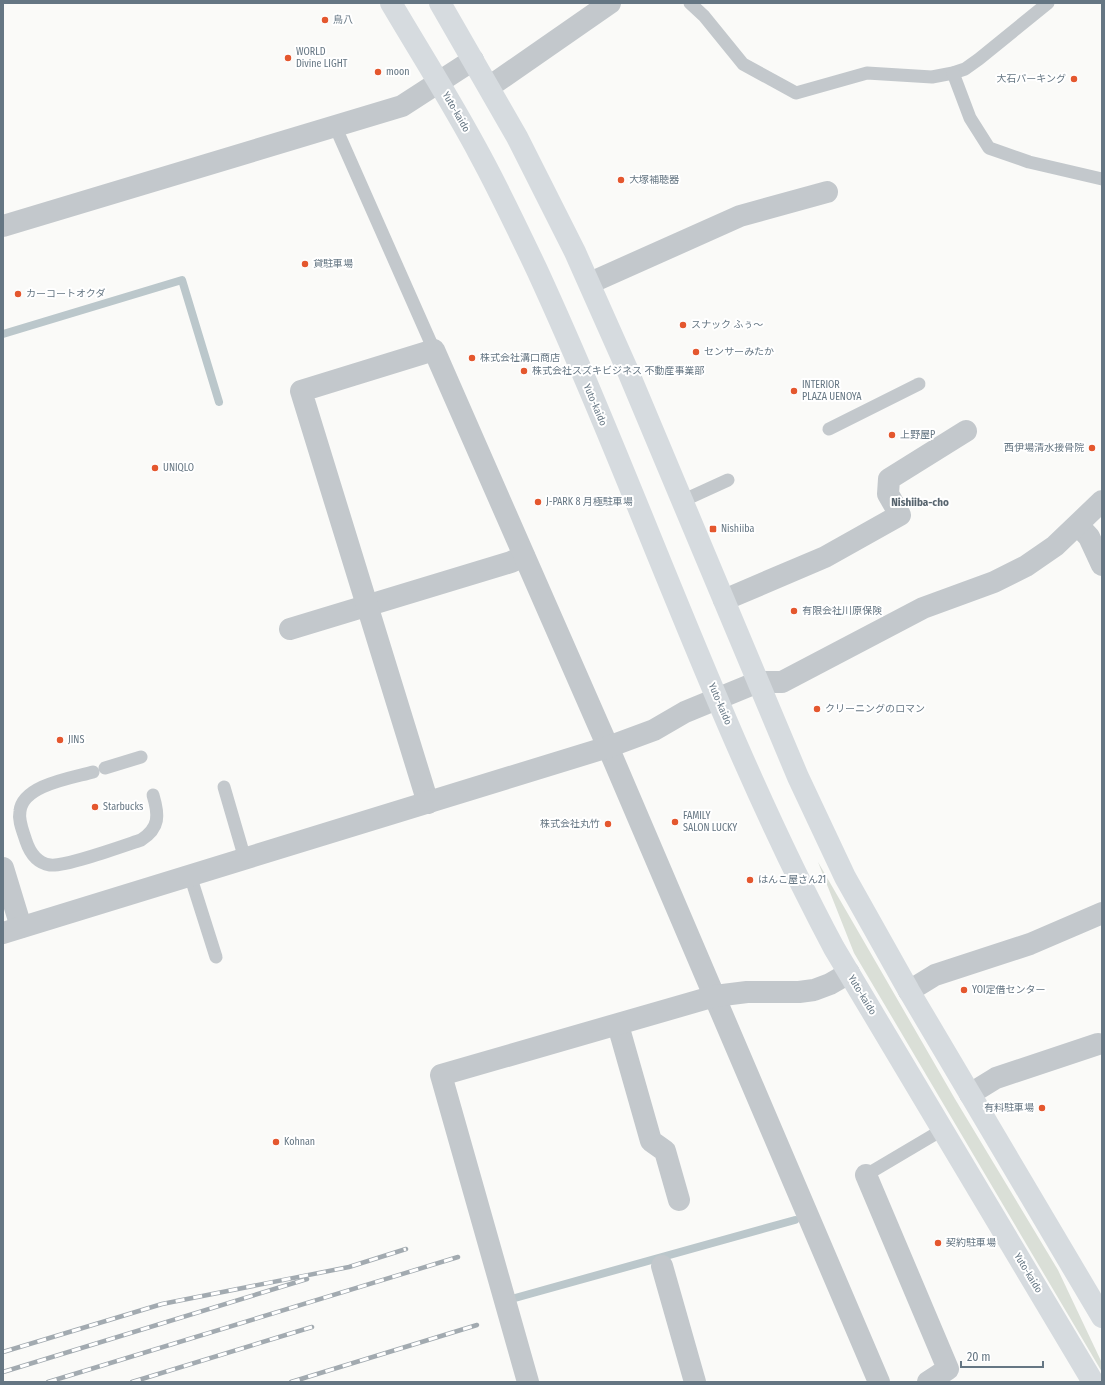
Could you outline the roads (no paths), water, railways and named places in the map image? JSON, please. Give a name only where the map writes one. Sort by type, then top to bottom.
[{"type":"main road","name":"Yuto-kaido","points":[[391,3],[439,82],[481,156],[536,269],[718,698],[782,846],[810,904],[849,973],[1093,1382]]},
{"type":"main road","points":[[440,3],[489,87],[547,194],[590,283],[820,828],[862,908],[909,991],[1102,1318]]},
{"type":"street","points":[[489,87],[516,70],[610,3]]},
{"type":"street","points":[[3,226],[402,106],[473,60]]},
{"type":"street","points":[[590,283],[740,216],[827,192]]},
{"type":"street","points":[[428,803],[300,391],[434,350],[608,747],[880,1382]]},
{"type":"street","points":[[724,600],[825,557],[900,516],[888,494],[889,479],[966,431]]},
{"type":"street","points":[[3,868],[12,930],[608,747],[654,730],[685,712],[758,682],[782,682],[923,608],[994,582],[1026,566],[1055,546],[1102,501]]},
{"type":"street","points":[[1078,525],[1089,538],[1102,564]]},
{"type":"street","points":[[290,629],[510,562],[524,556]]},
{"type":"street","points":[[909,991],[935,975],[1030,944],[1102,913]]},
{"type":"street","points":[[528,1382],[441,1075],[715,996],[754,992],[798,992],[814,990],[830,984],[849,973]]},
{"type":"street","points":[[618,1025],[651,1141],[665,1151],[679,1200]]},
{"type":"street","points":[[970,1094],[996,1078],[1098,1044]]},
{"type":"street","points":[[866,1175],[948,1369],[928,1382]]},
{"type":"street","points":[[662,1266],[695,1382]]},
{"type":"lane","points":[[690,3],[704,16],[743,64],[796,93],[867,73],[932,76],[953,73],[965,69],[1048,3]]},
{"type":"lane","points":[[953,73],[970,118],[989,148],[1029,162],[1102,179]]},
{"type":"lane","points":[[335,126],[434,350]]},
{"type":"lane","points":[[829,429],[919,384]]},
{"type":"lane","points":[[682,501],[728,480]]},
{"type":"lane","points":[[141,757],[36,789],[23,802],[20,810],[20,820],[29,849],[41,862],[60,865],[141,840],[149,835],[157,819],[157,809],[153,795]]},
{"type":"lane","points":[[224,787],[245,859]]},
{"type":"lane","points":[[190,875],[216,957]]},
{"type":"lane","points":[[866,1175],[942,1130]]},
{"type":"waterway","points":[[3,334],[182,280],[219,402]]},
{"type":"waterway","points":[[515,1298],[795,1220]]},
{"type":"railway","points":[[3,1352],[162,1304],[349,1267],[406,1249]]},
{"type":"railway","points":[[48,1382],[458,1257]]},
{"type":"railway","points":[[3,1372],[307,1279]]},
{"type":"railway","points":[[291,1382],[477,1325]]},
{"type":"railway","points":[[132,1382],[312,1327]]},
{"type":"place","name":"鳥八","points":[[325,20]]},
{"type":"place","name":"WORLD Divine LIGHT","points":[[288,58]]},
{"type":"place","name":"moon","points":[[378,72]]},
{"type":"place","name":"大石パーキング","points":[[1074,79]]},
{"type":"place","name":"大塚補聴器","points":[[621,180]]},
{"type":"place","name":"貸駐車場","points":[[305,264]]},
{"type":"place","name":"カーコートオクダ","points":[[18,294]]},
{"type":"place","name":"スナック ふぅ～","points":[[683,325]]},
{"type":"place","name":"センサーみたか","points":[[696,352]]},
{"type":"place","name":"株式会社溝口商店","points":[[472,358]]},
{"type":"place","name":"株式会社スズキビジネス 不動産事業部","points":[[524,371]]},
{"type":"place","name":"INTERIOR PLAZA UENOYA","points":[[794,391]]},
{"type":"place","name":"上野屋P","points":[[892,435]]},
{"type":"place","name":"西伊場清水接骨院","points":[[1092,448]]},
{"type":"place","name":"UNIQLO","points":[[155,468]]},
{"type":"place","name":"J-PARK 8 月極駐車場","points":[[538,502]]},
{"type":"place","name":"Nishiiba","points":[[713,529]]},
{"type":"place","name":"有限会社川原保険","points":[[794,611]]},
{"type":"place","name":"クリーニングのロマン","points":[[817,709]]},
{"type":"place","name":"JINS","points":[[60,740]]},
{"type":"place","name":"Starbucks","points":[[95,807]]},
{"type":"place","name":"FAMILY SALON LUCKY","points":[[675,822]]},
{"type":"place","name":"株式会社丸竹","points":[[608,824]]},
{"type":"place","name":"はんこ屋さん21","points":[[750,880]]},
{"type":"place","name":"YOI定借センター","points":[[964,990]]},
{"type":"place","name":"有料駐車場","points":[[1042,1108]]},
{"type":"place","name":"Kohnan","points":[[276,1142]]},
{"type":"place","name":"契約駐車場","points":[[938,1243]]},
{"type":"district","name":"Nishiiba-cho","points":[[920,502]]}]
